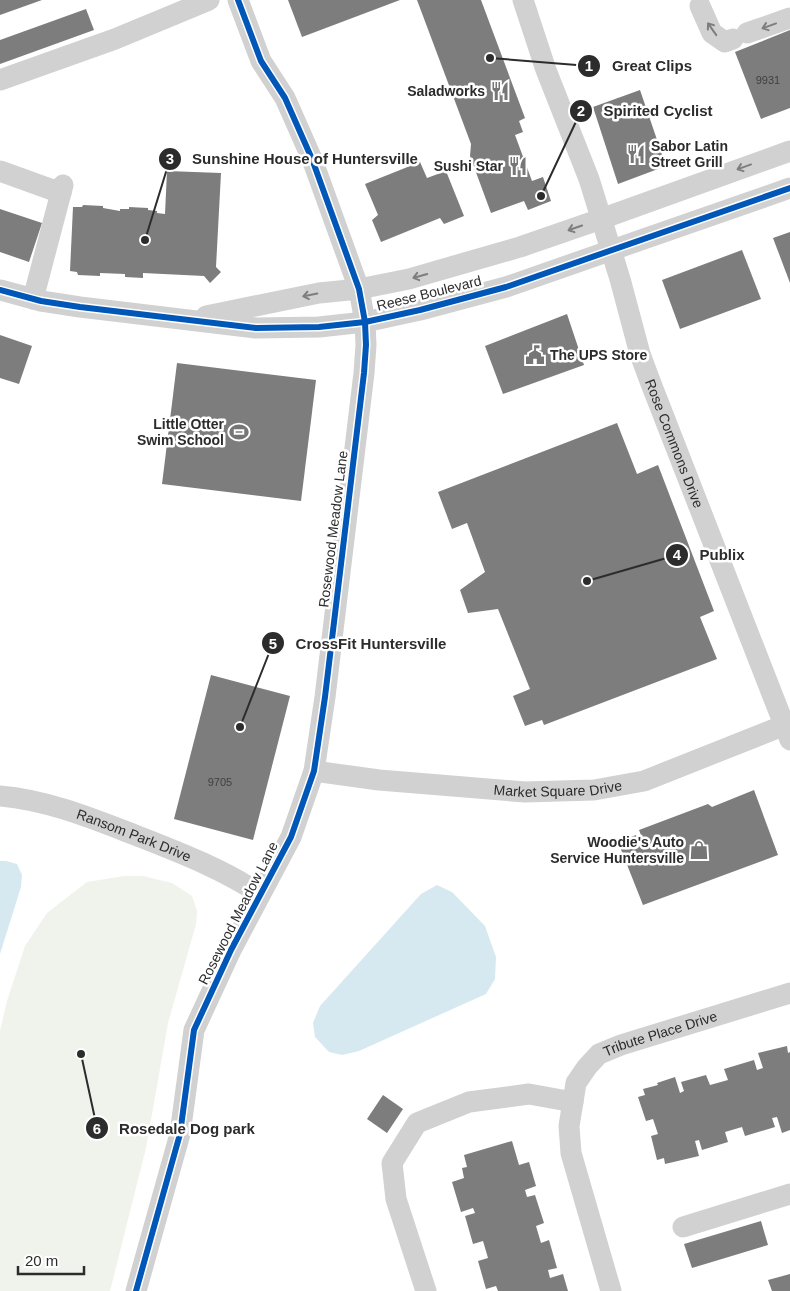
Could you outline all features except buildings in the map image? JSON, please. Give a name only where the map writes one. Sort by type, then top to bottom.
[{"type":"street","name":"Rosewood Meadow Lane","points":[[136,1291],[180,1134],[194,1030],[231,950],[291,837],[314,771],[364,373],[365,322],[358,290],[312,159],[285,98],[261,61],[238,0]]},
{"type":"street","name":"Rose Commons Drive","points":[[523,0],[546,70],[588,179],[620,279],[640,354],[663,417],[788,730]]},
{"type":"street","points":[[0,80],[115,39],[197,2]]},
{"type":"street","points":[[700,6],[712,33],[725,42],[790,18]]},
{"type":"street","name":"Reese Boulevard","points":[[187,320],[319,293],[358,290],[409,279],[466,263],[601,220],[790,150]]},
{"type":"street","points":[[0,171],[62,189],[33,299]]},
{"type":"street","name":"Reese Boulevard","points":[[0,290],[33,299],[80,307],[256,328],[319,327],[365,322],[420,310],[506,287],[790,188]]},
{"type":"street","name":"Market Square Drive","points":[[314,771],[379,780],[525,792],[594,790],[644,781],[788,730]]},
{"type":"street","name":"Ransom Park Drive","points":[[0,796],[24,798],[76,812],[196,859],[235,878],[260,894]]},
{"type":"street","name":"Tribute Place Drive","points":[[611,1291],[571,1152],[569,1126],[576,1083],[599,1054],[620,1045],[790,993]]},
{"type":"street","points":[[426,1291],[396,1200],[392,1163],[417,1123],[469,1102],[529,1094],[573,1102]]},
{"type":"street","points":[[683,1227],[790,1194]]},
{"type":"shaded area","points":[[0,861],[17,864],[22,875],[21,887],[0,954]]},
{"type":"shaded area","points":[[124,876],[143,876],[172,883],[192,896],[197,911],[196,924],[168,1023],[146,1148],[110,1291],[0,1291],[0,1031],[7,1001],[25,946],[47,913],[87,882]]},
{"type":"shaded area","points":[[437,885],[452,892],[485,926],[496,957],[495,979],[486,994],[359,1051],[342,1055],[329,1052],[315,1037],[313,1023],[320,1006],[421,894]]},
{"type":"cycle path","points":[[136,1291],[180,1134],[194,1030],[231,950],[291,837],[314,771],[325,697],[364,373],[365,322],[359,289],[312,159],[285,98],[261,61],[238,0]]},
{"type":"cycle path","points":[[0,290],[41,301],[80,307],[256,328],[319,327],[365,322],[420,310],[506,287],[790,188]]},
{"type":"place","name":"Great Clips","points":[[490,58]]},
{"type":"place","name":"Saladworks","points":[[500,91]]},
{"type":"place","name":"Sabor Latin Street Grill","points":[[636,154]]},
{"type":"place","name":"Sushi Star","points":[[518,166]]},
{"type":"place","name":"Spirited Cyclist","points":[[541,196]]},
{"type":"place","name":"Sunshine House of Huntersville","points":[[145,240]]},
{"type":"place","name":"The UPS Store","points":[[535,355]]},
{"type":"place","name":"Little Otter Swim School","points":[[239,432]]},
{"type":"place","name":"Publix","points":[[587,581]]},
{"type":"place","name":"CrossFit Huntersville","points":[[240,727]]},
{"type":"place","name":"Woodie's Auto Service Huntersville","points":[[699,850]]},
{"type":"place","name":"Rosedale Dog park","points":[[81,1054]]}]
